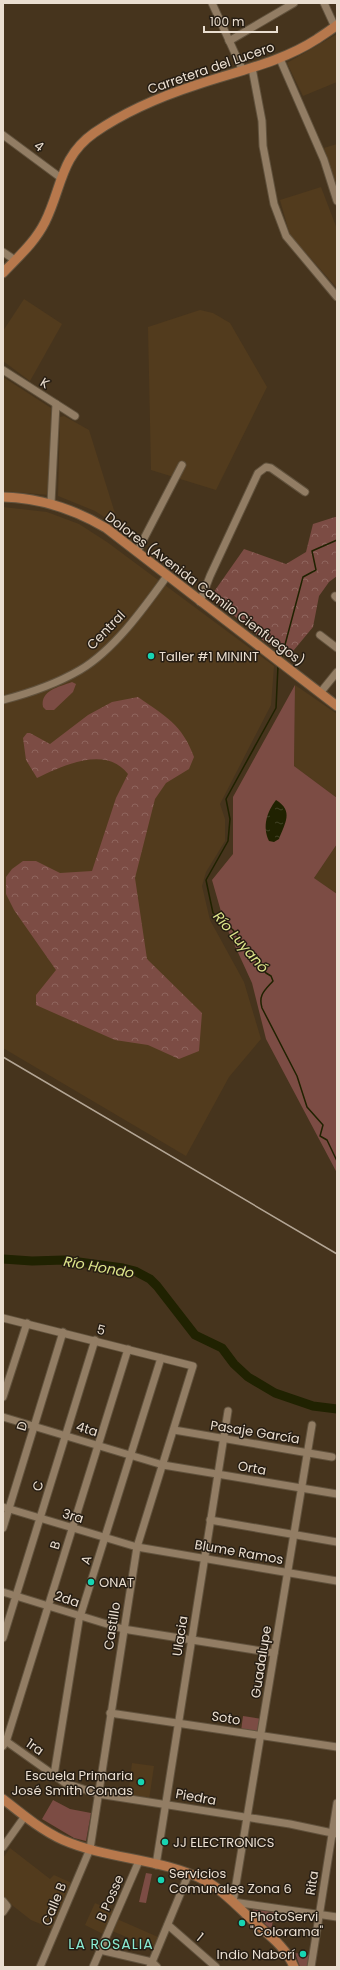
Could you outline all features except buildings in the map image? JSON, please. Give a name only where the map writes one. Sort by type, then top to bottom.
[{"type":"main road","name":"Carretera del Lucero","points":[[3,273],[30,246],[51,210],[61,178],[68,162],[80,145],[95,133],[148,104],[195,86],[280,59],[310,43],[336,26]]},
{"type":"main road","name":"Dolores (Avenida Camilo Cienfuegos)","points":[[3,497],[51,503],[90,519],[137,552],[337,706]]},
{"type":"main road","points":[[3,1799],[25,1816],[63,1840],[90,1849],[189,1873],[207,1882],[234,1902],[286,1951],[294,1967]]},
{"type":"street","points":[[212,3],[228,41],[248,70],[262,121],[266,161],[274,204],[286,236],[337,297]]},
{"type":"street","points":[[228,41],[294,3]]},
{"type":"street","points":[[324,3],[336,26]]},
{"type":"street","points":[[280,59],[324,160],[337,201]]},
{"type":"street","name":"4","points":[[3,134],[61,178]]},
{"type":"street","points":[[3,252],[15,260]]},
{"type":"street","name":"K","points":[[3,370],[75,416]]},
{"type":"street","points":[[51,503],[56,404]]},
{"type":"street","points":[[137,552],[182,465]]},
{"type":"street","points":[[200,602],[210,576],[258,472],[266,467],[271,468],[304,492]]},
{"type":"street","name":"Central","points":[[3,700],[34,691],[81,670],[109,648],[167,576]]},
{"type":"street","points":[[320,635],[337,648]]},
{"type":"street","points":[[320,693],[337,672]]},
{"type":"street","name":"5","points":[[3,1318],[95,1340],[193,1366]]},
{"type":"street","points":[[3,1398],[27,1323]]},
{"type":"street","name":"D","points":[[3,1528],[6,1508],[34,1426],[63,1332]]},
{"type":"street","name":"C","points":[[3,1638],[95,1340]]},
{"type":"street","name":"B","points":[[4,1742],[49,1606],[97,1445],[128,1349]]},
{"type":"street","name":"A","points":[[54,1775],[81,1616],[161,1358]]},
{"type":"street","name":"Castillo","points":[[90,1849],[123,1629],[137,1547],[193,1366]]},
{"type":"street","name":"Ulacia","points":[[156,1865],[228,1411]]},
{"type":"street","name":"4ta","points":[[3,1417],[163,1465]]},
{"type":"street","name":"Guadalupe","points":[[234,1902],[312,1425]]},
{"type":"street","name":"Pasaje García","points":[[174,1430],[332,1457]]},
{"type":"street","name":"Orta","points":[[163,1465],[337,1494]]},
{"type":"street","name":"3ra","points":[[6,1508],[137,1547]]},
{"type":"street","points":[[210,1520],[337,1542]]},
{"type":"street","name":"Blume Ramos","points":[[137,1547],[337,1581]]},
{"type":"street","name":"2da","points":[[3,1592],[123,1629],[274,1653]]},
{"type":"street","name":"Soto","points":[[110,1713],[337,1747]]},
{"type":"street","name":"1ra","points":[[4,1742],[54,1775]]},
{"type":"street","name":"Piedra","points":[[54,1775],[65,1783],[98,1794],[335,1833]]},
{"type":"street","name":"Rita","points":[[311,1967],[319,1914],[335,1833],[337,1803]]},
{"type":"street","points":[[3,1847],[25,1816]]},
{"type":"street","name":"Calle B","points":[[40,1967],[90,1849]]},
{"type":"street","name":"B Posse","points":[[93,1967],[139,1861]]},
{"type":"street","points":[[100,1950],[153,1965],[189,1873]]},
{"type":"street","points":[[234,1902],[337,1917]]},
{"type":"street","name":"1","points":[[168,1925],[216,1967]]},
{"type":"shaded area","points":[[337,34],[337,82],[303,96],[287,63]]},
{"type":"shaded area","points":[[337,144],[337,189],[324,148]]},
{"type":"shaded area","points":[[321,187],[337,229],[337,288],[290,235],[280,200]]},
{"type":"shaded area","points":[[24,299],[62,324],[30,381],[3,361],[3,331]]},
{"type":"shaded area","points":[[200,310],[213,313],[230,323],[267,387],[216,490],[151,470],[148,327]]},
{"type":"shaded area","points":[[3,377],[51,408],[49,495],[3,491]]},
{"type":"shaded area","points":[[64,416],[89,430],[118,523],[115,524],[95,511],[58,496],[60,417]]},
{"type":"shaded area","points":[[3,507],[47,512],[79,524],[107,542],[274,666],[271,705],[220,804],[225,819],[225,841],[206,872],[202,886],[210,920],[244,982],[261,1039],[229,1077],[186,1156],[3,1048]]},
{"type":"shaded area","points":[[295,685],[337,714],[337,798],[294,766]]},
{"type":"shaded area","points":[[337,844],[337,894],[314,878]]},
{"type":"shaded area","name":"Escuela Primaria José Smith Comas","points":[[132,1763],[154,1766],[149,1800],[128,1797]]},
{"type":"shaded area","points":[[10,1848],[50,1879],[54,1875],[74,1884],[55,1930],[31,1920],[3,1898],[3,1858]]},
{"type":"shaded area","points":[[95,1903],[115,1912],[105,1935],[85,1925]]},
{"type":"shaded area","points":[[117,1919],[158,1937],[153,1948],[112,1931]]},
{"type":"green space","points":[[337,517],[337,576],[329,582],[319,596],[313,627],[289,656],[264,641],[211,596],[244,549],[286,564],[306,552],[313,524]]},
{"type":"green space","points":[[72,682],[76,684],[73,692],[54,710],[46,710],[43,707],[44,697],[47,693]]},
{"type":"green space","points":[[295,685],[294,766],[337,798],[337,844],[314,878],[337,894],[337,1173],[266,1039],[252,983],[224,922],[212,880],[233,854],[233,797]]},
{"type":"green space","points":[[138,697],[172,722],[184,736],[194,757],[189,769],[166,783],[155,799],[135,878],[147,959],[202,1013],[199,1051],[179,1059],[148,1045],[115,1040],[36,1005],[36,995],[56,970],[14,910],[6,894],[6,877],[12,869],[23,861],[36,861],[60,873],[92,871],[116,798],[128,774],[119,765],[96,759],[71,764],[37,778],[26,760],[23,738],[27,733],[30,733],[50,744],[88,715],[112,702]]},
{"type":"green space","points":[[243,1716],[262,1719],[260,1734],[241,1731]]},
{"type":"green space","points":[[53,1800],[70,1809],[91,1813],[86,1841],[74,1838],[42,1819]]},
{"type":"green space","points":[[146,1873],[152,1874],[146,1903],[139,1902]]},
{"type":"green space","points":[[253,1909],[274,1912],[272,1926],[270,1928],[252,1913]]},
{"type":"green space","points":[[295,1953],[311,1955],[310,1967],[300,1967]]},
{"type":"water","points":[[276,800],[285,808],[286,818],[279,839],[274,842],[269,841],[266,830],[266,819]]},
{"type":"waterway","points":[[282,656],[303,577],[316,570],[312,551],[337,540]]},
{"type":"waterway","name":"Río Luyanó","points":[[278,666],[276,708],[226,799],[230,819],[228,841],[206,880],[213,913],[233,930],[266,973],[271,976],[273,981],[262,996],[262,1008],[297,1076],[307,1107],[323,1125],[320,1136],[327,1140],[337,1161]]},
{"type":"waterway","name":"Río Hondo","points":[[3,1259],[32,1261],[64,1260],[135,1271],[150,1279],[157,1286],[195,1335],[222,1348],[234,1364],[248,1377],[275,1393],[313,1406],[337,1409]]},
{"type":"railway","points":[[3,1057],[337,1254]]},
{"type":"place","name":"Taller #1 MININT","points":[[151,656]]},
{"type":"place","name":"ONAT","points":[[91,1582]]},
{"type":"place","name":"Escuela Primaria José Smith Comas","points":[[141,1782]]},
{"type":"place","name":"JJ ELECTRONICS","points":[[165,1842]]},
{"type":"place","name":"Servicios Comunales Zona 6","points":[[161,1880]]},
{"type":"place","name":"PhotoServi \"Colorama\"","points":[[242,1923]]},
{"type":"place","name":"Indio Naborí","points":[[303,1954]]},
{"type":"district","name":"LA ROSALIA","points":[[111,1944]]}]
